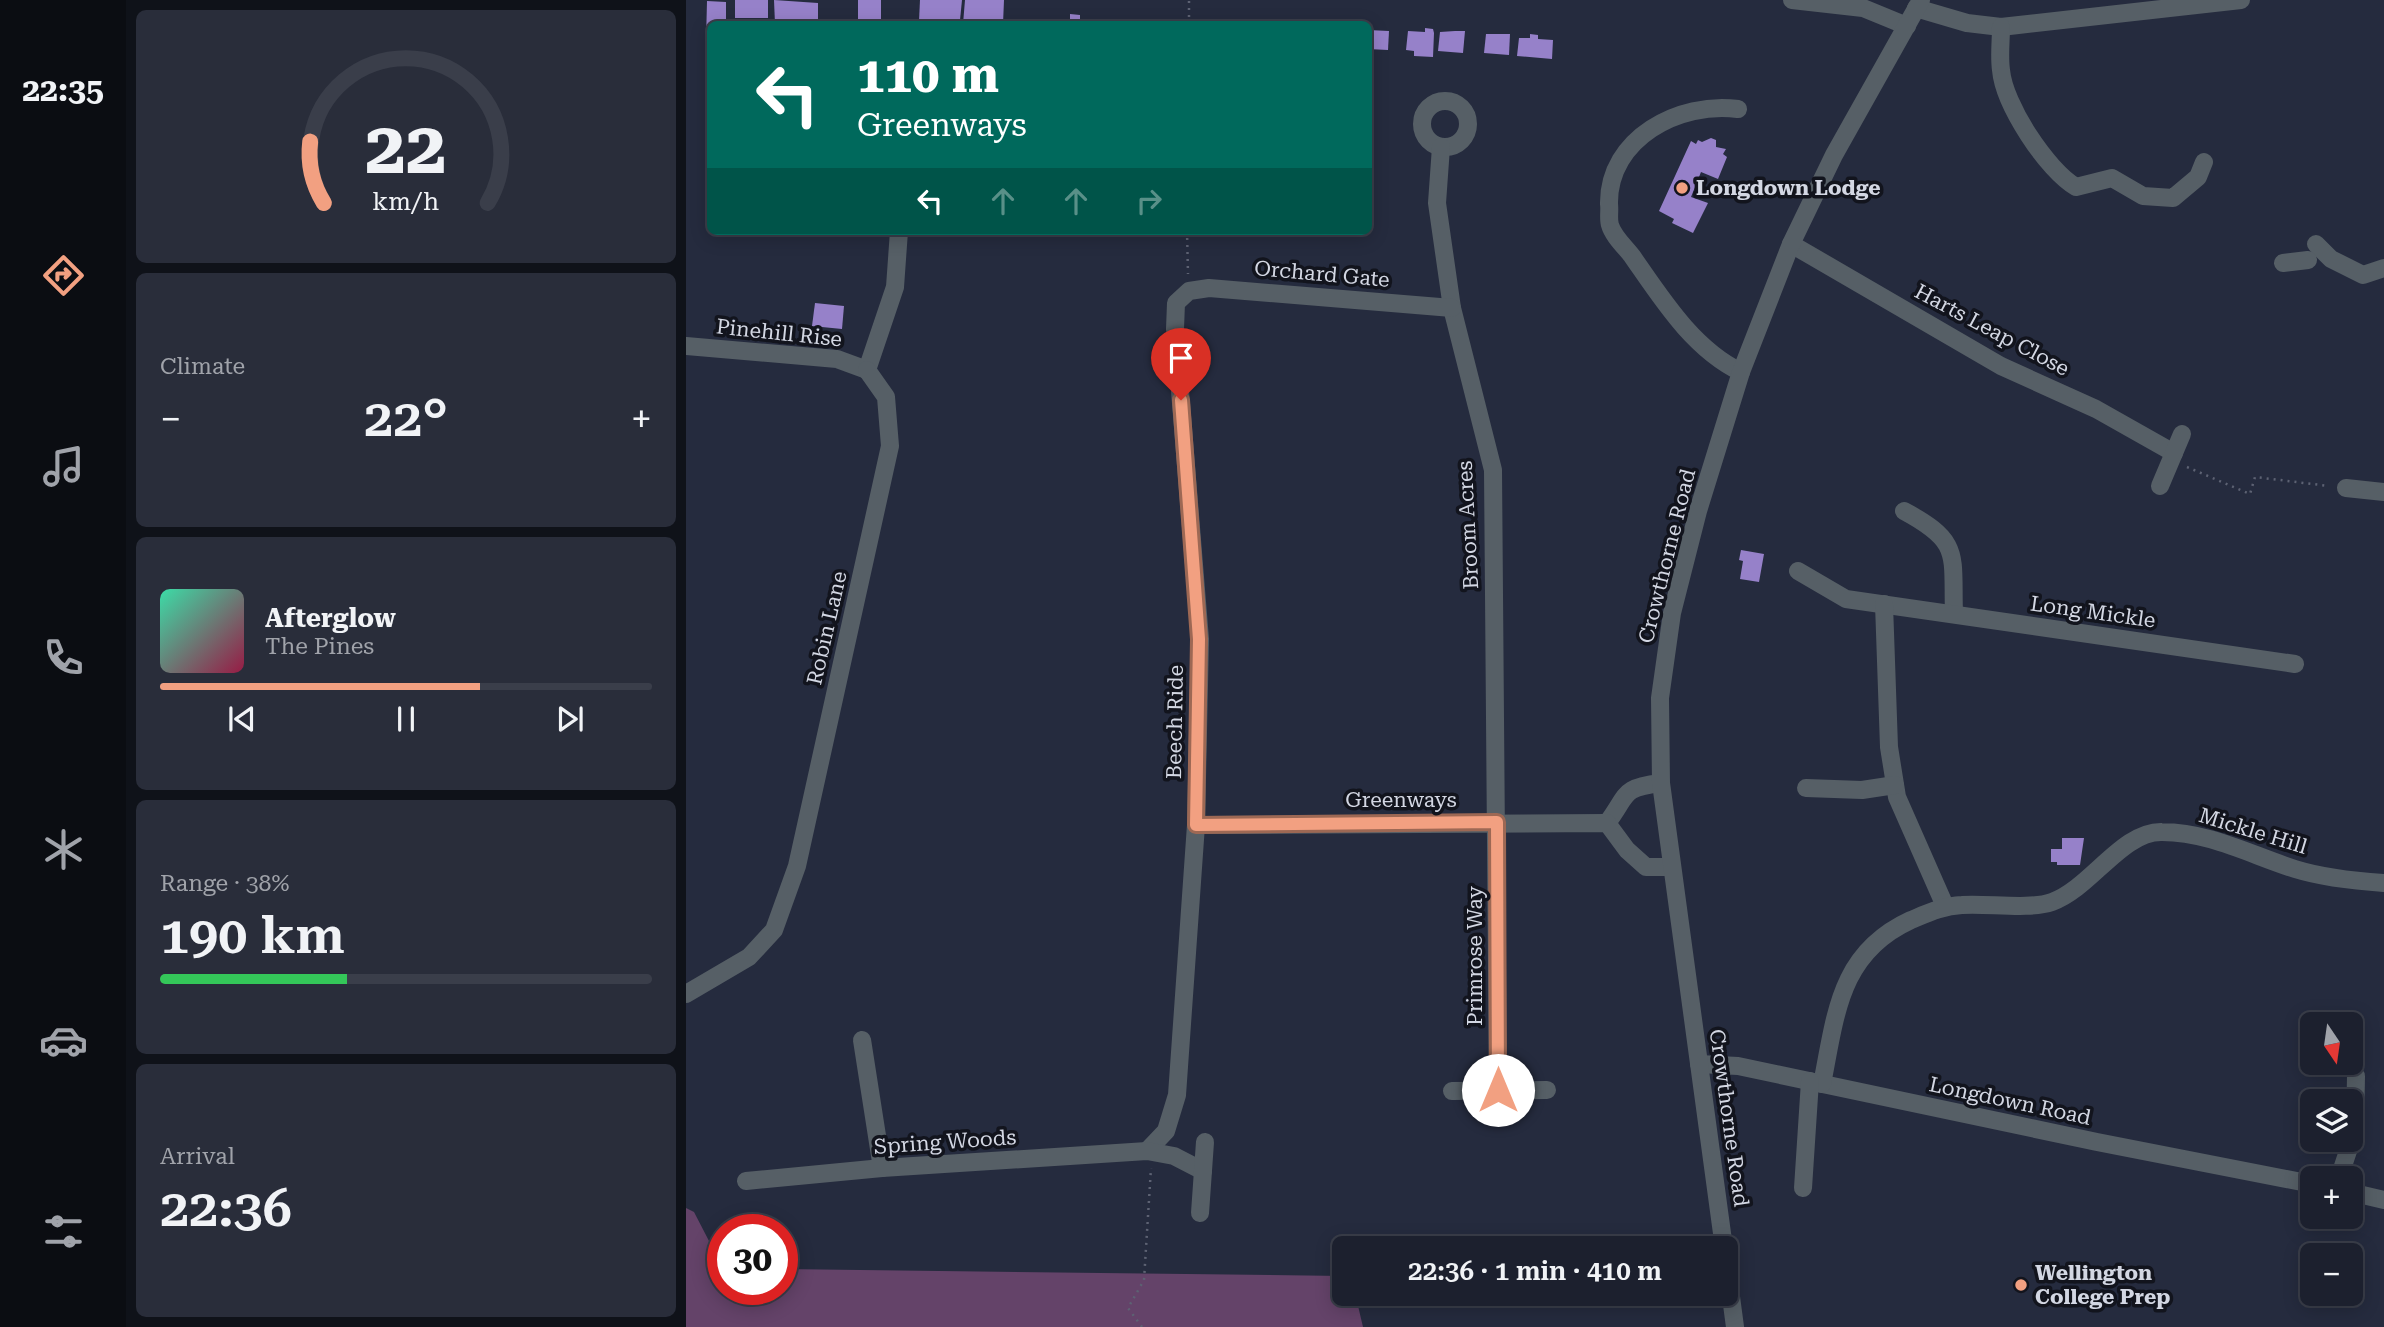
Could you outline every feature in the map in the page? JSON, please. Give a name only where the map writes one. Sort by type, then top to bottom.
[{"type":"street","points":[[1792,0],[1863,8],[1907,26]]},
{"type":"street","points":[[1919,4],[1968,23],[2001,27],[2241,0]]},
{"type":"street","name":"Crowthorne Road","points":[[1722,1236],[1670,867],[1661,783],[1660,698],[1672,613],[1698,511],[1741,372],[1791,244],[1834,155],[1919,4]]},
{"type":"street","points":[[2001,27],[2001,72],[2009,104],[2075,195],[2112,178],[2143,196],[2173,198],[2198,177],[2204,162]]},
{"type":"street","points":[[1738,109],[1713,105],[1661,121],[1628,147],[1609,187],[1610,226],[1694,337],[1718,360],[1741,372]]},
{"type":"street","name":"Broom Acres","points":[[1441,147],[1437,203],[1452,308],[1493,470],[1497,822]]},
{"type":"street","points":[[867,370],[895,287],[899,235]]},
{"type":"street","name":"Harts Leap Close","points":[[1791,244],[2001,366],[2096,409],[2173,457]]},
{"type":"street","points":[[2283,263],[2312,252],[2363,275],[2384,268]]},
{"type":"street","name":"Orchard Gate","points":[[1189,291],[1209,288],[1452,308]]},
{"type":"street","name":"Beech Ride","points":[[1147,1151],[1166,1131],[1177,1095],[1184,1041],[1196,825],[1199,626],[1174,314],[1176,303],[1189,291]]},
{"type":"street","name":"Pinehill Rise","points":[[686,346],[837,359],[867,370]]},
{"type":"street","name":"Robin Lane","points":[[686,994],[749,957],[774,930],[797,866],[890,446],[886,397],[867,370]]},
{"type":"street","points":[[2160,486],[2182,434]]},
{"type":"street","points":[[2346,488],[2384,492]]},
{"type":"street","points":[[1904,511],[1936,528],[1952,552],[1954,614]]},
{"type":"street","name":"Long Mickle","points":[[1798,570],[1846,599],[2295,664]]},
{"type":"street","points":[[1884,604],[1889,747],[1897,797],[1945,906]]},
{"type":"street","points":[[1661,783],[1637,787],[1626,793],[1607,823],[1627,850],[1646,867],[1670,867]]},
{"type":"street","points":[[1806,788],[1862,790],[1895,785]]},
{"type":"street","name":"Primrose Way","points":[[1497,822],[1498,1090]]},
{"type":"street","name":"Greenways","points":[[1196,825],[1607,823]]},
{"type":"street","name":"Mickle Hill","points":[[1803,1188],[1816,1082],[1839,998],[1854,965],[1887,931],[1945,906],[2049,903],[2079,889],[2130,842],[2158,832],[2194,834],[2297,870],[2353,881],[2384,883]]},
{"type":"street","points":[[862,1040],[882,1168]]},
{"type":"street","name":"Longdown Road","points":[[1699,1064],[1738,1066],[2300,1182]]},
{"type":"street","points":[[2343,1166],[2355,1130],[2356,1076]]},
{"type":"street","points":[[1452,1091],[1547,1090]]},
{"type":"street","points":[[1166,1131],[1174,1156]]},
{"type":"street","points":[[1200,1213],[1205,1142]]},
{"type":"street","name":"Spring Woods","points":[[746,1181],[882,1168],[1147,1151],[1174,1156],[1203,1171]]},
{"type":"street","points":[[2363,1195],[2384,1200]]},
{"type":"street","points":[[1732,1306],[1735,1327]]},
{"type":"path","points":[[1189,0],[1189,21]]},
{"type":"path","points":[[1187,235],[1189,291]]},
{"type":"path","points":[[2173,457],[2250,494],[2255,477],[2346,488]]},
{"type":"path","points":[[1142,1327],[1128,1308],[1143,1280],[1151,1162],[1147,1151]]},
{"type":"shaded area","points":[[686,1208],[694,1212],[707,1237],[707,1305],[798,1305],[798,1269],[1332,1276],[1332,1306],[1358,1306],[1363,1327],[686,1327]]},
{"type":"building","points":[[735,0],[768,0],[768,18],[735,18]]},
{"type":"building","points":[[774,0],[818,3],[818,21],[775,21]]},
{"type":"building","points":[[858,0],[881,0],[881,20],[858,19]]},
{"type":"building","points":[[920,0],[962,0],[960,20],[919,21]]},
{"type":"building","points":[[965,0],[1004,0],[1003,21],[963,21]]},
{"type":"building","points":[[707,1],[726,2],[726,21],[707,21],[706,41]]},
{"type":"building","points":[[1070,14],[1080,15],[1080,21],[1070,21]]},
{"type":"building","points":[[1425,28],[1433,29],[1433,57],[1414,56],[1414,51],[1406,50],[1408,31],[1425,32]]},
{"type":"building","points":[[1372,30],[1389,31],[1388,50],[1372,49]]},
{"type":"building","points":[[1465,31],[1463,53],[1438,51],[1440,32]]},
{"type":"building","points":[[1486,34],[1510,34],[1509,55],[1484,53]]},
{"type":"building","points":[[1530,34],[1538,35],[1538,39],[1553,40],[1552,59],[1517,56],[1519,38],[1530,38]]},
{"type":"building","name":"Longdown Lodge","points":[[1711,138],[1716,140],[1716,147],[1726,149],[1723,154],[1727,157],[1718,179],[1701,172],[1691,197],[1708,203],[1693,233],[1672,223],[1674,219],[1659,211],[1691,141],[1696,144],[1698,140],[1702,142]]},
{"type":"building","points":[[815,303],[844,306],[842,329],[812,326]]},
{"type":"building","points":[[1741,550],[1764,554],[1759,582],[1740,579],[1743,561],[1739,560]]},
{"type":"building","points":[[2062,838],[2084,838],[2080,865],[2057,865],[2057,862],[2051,862],[2051,849],[2062,849]]},
{"type":"place","name":"Longdown Lodge","points":[[1682,188]]},
{"type":"place","name":"Wellington College Prep","points":[[2021,1285]]},
{"type":"route","points":[[1181,400],[1198,600],[1196,825],[1497,822],[1498,1090]]}]
